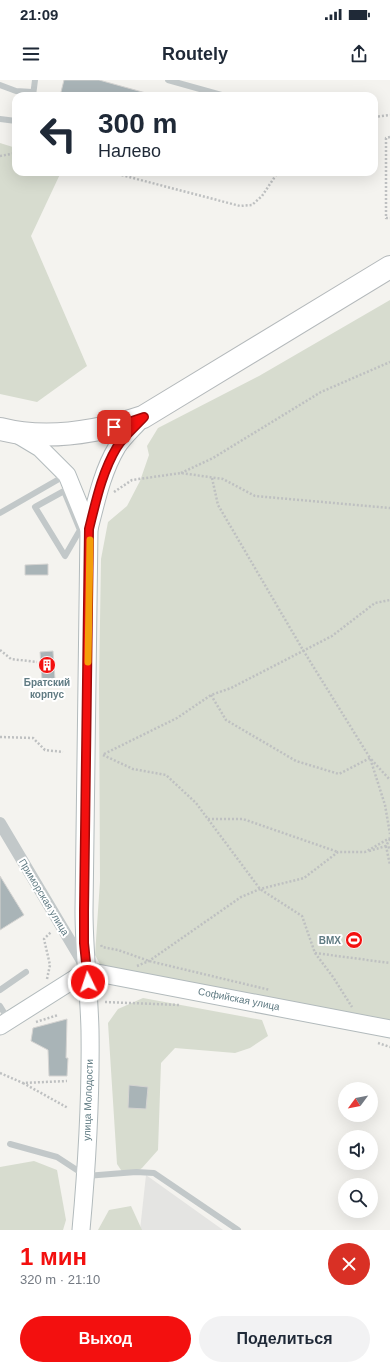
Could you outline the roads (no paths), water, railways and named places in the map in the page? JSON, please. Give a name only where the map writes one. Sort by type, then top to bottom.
[{"type":"highway","points":[[7,431],[68,434],[114,427],[144,417],[390,267]]},
{"type":"main road","points":[[89,529],[104,476],[118,446],[144,417]]},
{"type":"main road","points":[[7,431],[40,448],[67,475],[71,494],[89,529]]},
{"type":"main road","name":"улица Молодости","points":[[81,1230],[86,1176],[90,1031],[84,943],[89,529]]},
{"type":"main road","points":[[4,1023],[87,971]]},
{"type":"main road","name":"Софийская улица","points":[[87,971],[390,1029]]},
{"type":"street","name":"Приморская улица","points":[[0,823],[87,971]]},
{"type":"lane","points":[[32,92],[35,80]]},
{"type":"lane","points":[[168,80],[211,92]]},
{"type":"lane","points":[[0,85],[21,92]]},
{"type":"lane","points":[[0,119],[12,120]]},
{"type":"lane","points":[[0,513],[67,475]]},
{"type":"lane","points":[[64,491],[71,494],[80,530],[65,556],[36,507],[64,491]]},
{"type":"lane","points":[[0,990],[26,972]]},
{"type":"lane","points":[[0,1006],[4,1023]]},
{"type":"lane","points":[[10,1144],[57,1157],[86,1176],[136,1172],[154,1173],[238,1230]]},
{"type":"place","name":"Братский корпус","points":[[47,665]]},
{"type":"place","name":"BMX","points":[[354,940]]}]
